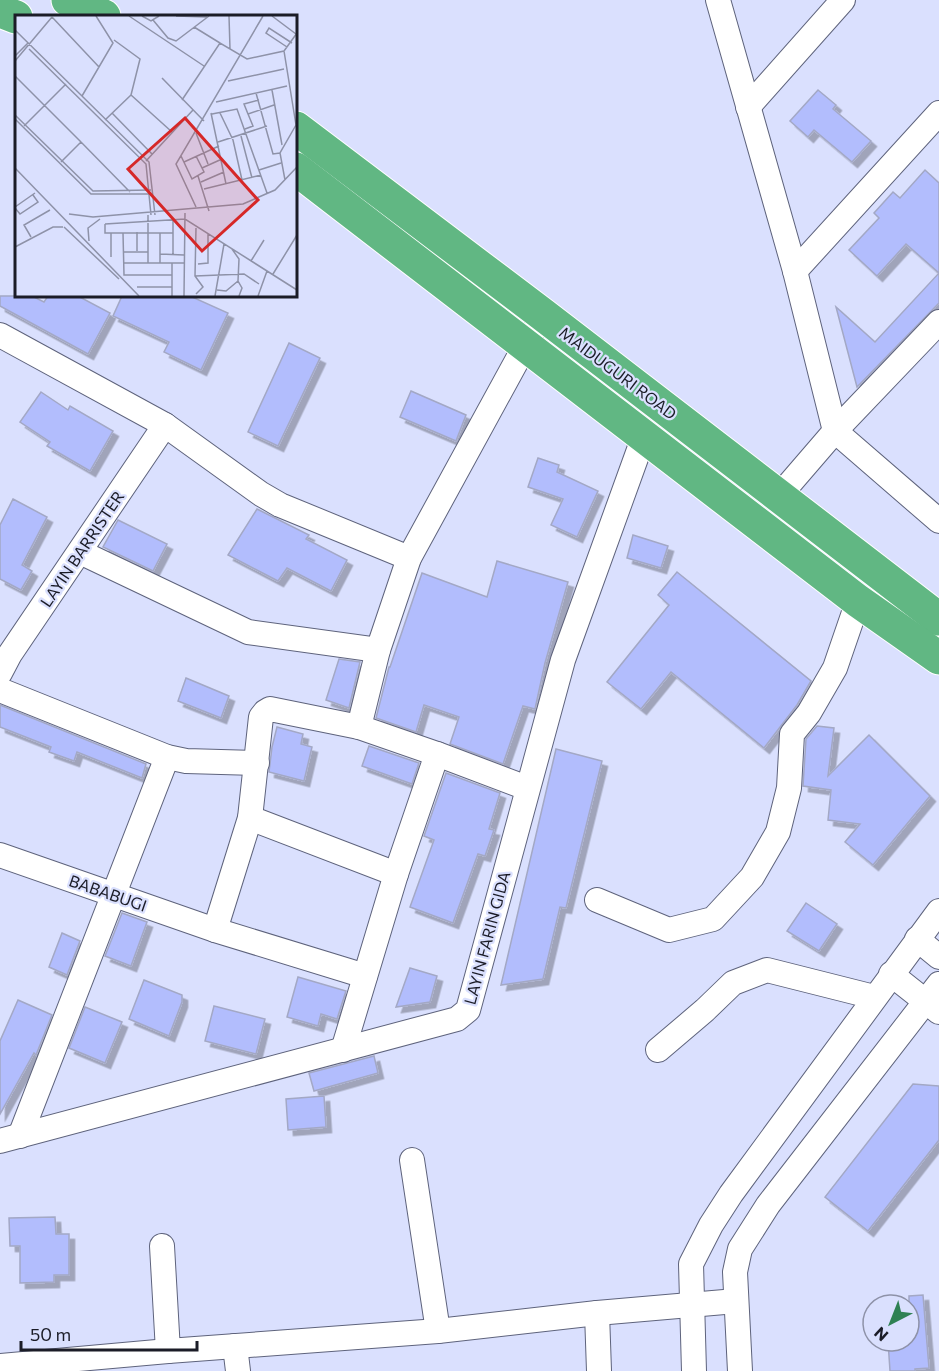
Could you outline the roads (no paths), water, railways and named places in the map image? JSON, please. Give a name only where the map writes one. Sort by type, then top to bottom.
[{"type":"highway","points":[[68,0],[102,15]]},
{"type":"highway","points":[[0,10],[15,17]]},
{"type":"highway","name":"MAIDUGURI ROAD","points":[[297,129],[939,619]]},
{"type":"highway","name":"MAIDUGURI ROAD","points":[[297,170],[858,601],[939,658]]},
{"type":"street","points":[[718,0],[795,271],[835,431],[939,521]]},
{"type":"street","points":[[748,107],[843,0]]},
{"type":"street","points":[[795,271],[939,113]]},
{"type":"street","points":[[359,727],[378,650],[409,558],[542,315]]},
{"type":"street","points":[[779,496],[835,431],[939,322]]},
{"type":"street","points":[[0,335],[165,425],[280,505],[409,558]]},
{"type":"street","name":"LAYIN BARRISTER","points":[[0,673],[165,425]]},
{"type":"street","name":"LAYIN FARIN GIDA","points":[[10,1139],[457,1019],[468,1011],[563,660],[644,436]]},
{"type":"street","points":[[80,552],[248,632],[378,650]]},
{"type":"street","points":[[597,900],[669,930],[713,919],[752,877],[778,832],[789,788],[792,734],[809,714],[835,668],[858,601]]},
{"type":"street","points":[[0,690],[167,757],[256,763]]},
{"type":"street","points":[[215,930],[250,818],[261,717],[270,709],[359,727],[527,788]]},
{"type":"street","points":[[343,1050],[396,874],[437,754]]},
{"type":"street","points":[[10,1139],[114,896],[167,757]]},
{"type":"street","points":[[250,818],[396,874]]},
{"type":"street","name":"BABABUGI","points":[[0,855],[215,930],[365,976]]},
{"type":"street","points":[[694,1371],[691,1264],[711,1225],[730,1194],[939,911]]},
{"type":"street","points":[[917,939],[939,957]]},
{"type":"street","points":[[658,1050],[705,1010],[733,982],[767,970],[874,997]]},
{"type":"street","points":[[740,1371],[735,1272],[740,1249],[768,1205],[934,1000],[891,974]]},
{"type":"street","points":[[412,1160],[438,1331]]},
{"type":"street","points":[[162,1246],[168,1351]]},
{"type":"street","points":[[0,1366],[438,1331],[597,1313],[736,1301]]},
{"type":"street","points":[[597,1313],[599,1371]]},
{"type":"street","points":[[236,1346],[238,1371]]}]
